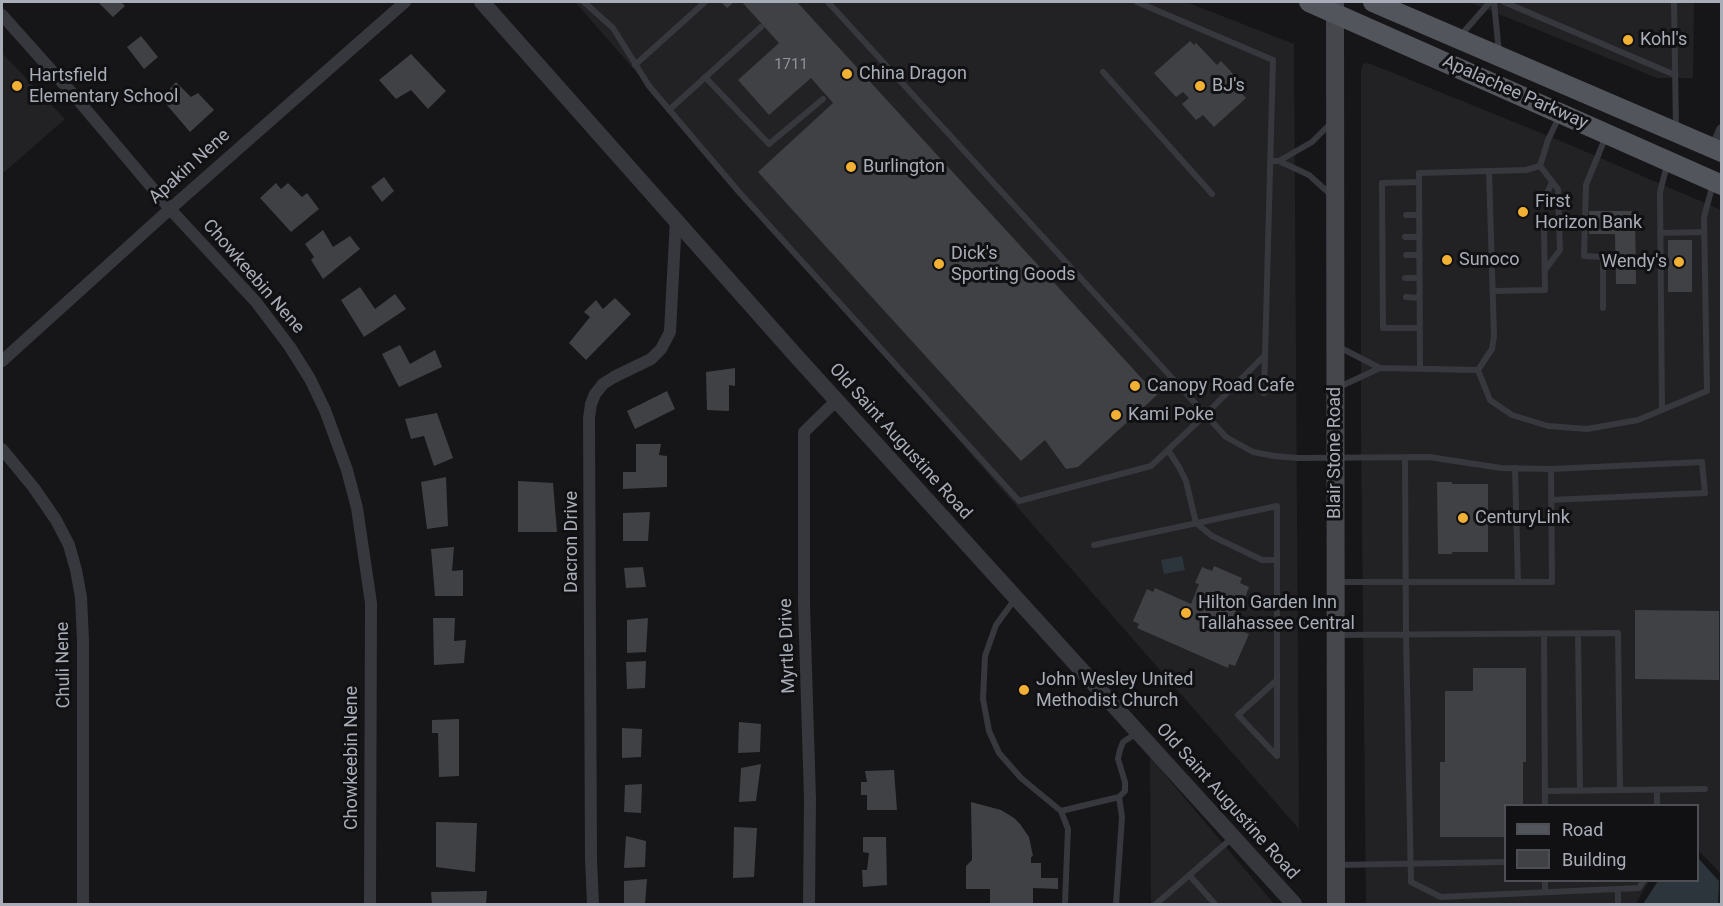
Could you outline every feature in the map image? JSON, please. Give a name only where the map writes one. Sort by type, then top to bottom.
[{"type":"main road","name":"Apalachee Parkway","points":[[1309,2],[1335,7],[1560,113],[1718,183]]},
{"type":"main road","name":"Apalachee Parkway","points":[[1373,2],[1718,151]]},
{"type":"main road","name":"Blair Stone Road","points":[[1335,7],[1336,904]]},
{"type":"street","name":"Apakin Nene","points":[[2,360],[170,208],[405,2]]},
{"type":"street","name":"Old Saint Augustine Road","points":[[482,2],[836,400],[1294,904]]},
{"type":"street","name":"Chowkeebin Nene","points":[[2,15],[170,208],[256,302],[290,347],[310,379],[325,410],[347,470],[357,508],[371,603],[370,904]]},
{"type":"street","points":[[1718,151],[1722,130]]},
{"type":"street","name":"Dacron Drive","points":[[593,904],[589,418],[595,394],[603,384],[651,359],[661,349],[670,332],[676,219]]},
{"type":"street","name":"Myrtle Drive","points":[[809,904],[810,800],[804,605],[804,432],[836,400]]},
{"type":"street","name":"Chuli Nene","points":[[2,449],[57,520],[69,545],[81,597],[83,904]]},
{"type":"lane","points":[[584,2],[613,28],[649,86],[740,192],[1019,501],[1151,466],[1265,355]]},
{"type":"lane","points":[[635,65],[705,2]]},
{"type":"lane","points":[[828,2],[1205,415],[1226,437],[1253,452],[1274,456],[1336,459],[1429,457],[1501,468],[1551,469],[1702,462],[1705,493],[1551,500]]},
{"type":"lane","points":[[1137,2],[1273,60],[1264,393]]},
{"type":"lane","points":[[1458,38],[1492,2]]},
{"type":"lane","points":[[1492,2],[1499,56]]},
{"type":"lane","points":[[1504,2],[1676,75]]},
{"type":"lane","points":[[1674,2],[1677,133]]},
{"type":"lane","points":[[669,110],[761,27]]},
{"type":"lane","points":[[1103,72],[1212,194]]},
{"type":"lane","points":[[705,77],[770,144],[823,99]]},
{"type":"lane","points":[[1540,166],[1560,113]]},
{"type":"lane","points":[[1279,160],[1312,142],[1335,119]]},
{"type":"lane","points":[[1603,308],[1603,257],[1584,256],[1586,184],[1608,134]]},
{"type":"lane","points":[[1270,160],[1279,160],[1309,175],[1335,198]]},
{"type":"lane","points":[[1662,410],[1660,192],[1668,161]]},
{"type":"lane","points":[[1420,369],[1419,173],[1526,170],[1540,166]]},
{"type":"lane","points":[[1540,166],[1558,189],[1560,250],[1545,270]]},
{"type":"lane","points":[[1478,370],[1492,349],[1494,336],[1489,171]]},
{"type":"lane","points":[[1419,182],[1382,183],[1386,254],[1383,328],[1419,328]]},
{"type":"lane","points":[[1544,200],[1552,182]]},
{"type":"lane","points":[[1478,370],[1490,400],[1512,415],[1548,426],[1587,429],[1638,420],[1707,391],[1704,217],[1718,183]]},
{"type":"lane","points":[[1406,215],[1419,215]]},
{"type":"lane","points":[[1493,291],[1545,290],[1544,229]]},
{"type":"lane","points":[[1660,233],[1704,232]]},
{"type":"lane","points":[[1406,237],[1419,237]]},
{"type":"lane","points":[[1406,255],[1419,255]]},
{"type":"lane","points":[[1405,278],[1419,278]]},
{"type":"lane","points":[[1406,297],[1419,298]]},
{"type":"lane","points":[[1335,345],[1380,368],[1478,370]]},
{"type":"lane","points":[[1335,389],[1380,368]]},
{"type":"lane","points":[[1168,450],[1186,481],[1196,523],[1212,536],[1262,560],[1277,560]]},
{"type":"lane","points":[[1405,458],[1411,882],[1441,897],[1639,888],[1643,882]]},
{"type":"lane","points":[[1515,468],[1518,582]]},
{"type":"lane","points":[[1336,582],[1552,582],[1551,469]]},
{"type":"lane","points":[[1094,545],[1277,506],[1277,560],[1277,624],[1277,680],[1277,756],[1238,715],[1277,680]]},
{"type":"lane","points":[[1016,598],[996,625],[985,656],[983,699],[989,731],[999,753],[1021,778],[1061,811],[1068,829],[1065,904]]},
{"type":"lane","points":[[1277,624],[1406,634],[1618,633],[1620,790]]},
{"type":"lane","points":[[1544,634],[1545,804]]},
{"type":"lane","points":[[1578,634],[1580,790]]},
{"type":"lane","points":[[1061,811],[1119,797],[1125,791],[1125,782],[1118,759],[1123,742],[1138,732]]},
{"type":"lane","points":[[1545,791],[1705,789]]},
{"type":"lane","points":[[1658,790],[1658,804]]},
{"type":"lane","points":[[1116,904],[1122,817],[1119,797]]},
{"type":"lane","points":[[1156,904],[1233,837]]},
{"type":"lane","points":[[1336,865],[1504,862]]},
{"type":"lane","points":[[1190,876],[1215,904]]},
{"type":"lane","points":[[1545,882],[1545,892]]},
{"type":"lane","points":[[1618,889],[1618,904]]},
{"type":"shaded area","points":[[575,2],[1186,2],[1294,44],[1299,829]]},
{"type":"shaded area","name":"Kohl's","points":[[1469,2],[1694,2],[1693,78],[1657,78]]},
{"type":"shaded area","name":"Hartsfield Elementary School","points":[[2,53],[65,119],[2,174]]},
{"type":"shaded area","points":[[1364,63],[1371,64],[1568,144],[1721,210],[1721,874],[1699,851],[1699,804],[1504,804],[1504,882],[1648,882],[1636,904],[1366,904],[1361,433],[1362,66]]},
{"type":"shaded area","points":[[1182,556],[1185,570],[1164,574],[1161,560]]},
{"type":"shaded area","points":[[1150,757],[1274,904],[1151,904]]},
{"type":"shaded area","points":[[1699,859],[1719,881],[1718,904],[1643,904],[1657,882],[1699,882]]},
{"type":"building","points":[[98,2],[121,2],[125,6],[113,17]]},
{"type":"building","points":[[721,2],[734,2],[727,8]]},
{"type":"building","points":[[742,2],[797,2],[1157,395],[1078,467],[1066,469],[1045,440],[1021,461],[758,172],[833,103],[811,78],[769,115],[738,80],[779,43]]},
{"type":"building","points":[[141,36],[158,57],[144,69],[127,47]]},
{"type":"building","name":"BJ's","points":[[1190,41],[1194,45],[1196,43],[1217,65],[1221,61],[1235,76],[1230,80],[1246,98],[1214,127],[1203,115],[1196,120],[1182,104],[1189,98],[1183,92],[1176,97],[1154,73]]},
{"type":"building","points":[[411,54],[446,91],[428,109],[411,90],[396,99],[379,80]]},
{"type":"building","points":[[176,82],[191,97],[198,93],[214,110],[190,132],[161,98]]},
{"type":"building","points":[[384,177],[394,191],[382,202],[371,187]]},
{"type":"building","points":[[276,183],[281,189],[288,183],[302,197],[307,193],[319,209],[291,232],[260,198]]},
{"type":"building","points":[[1589,211],[1635,211],[1636,284],[1616,284],[1615,234],[1589,234]]},
{"type":"building","points":[[323,230],[333,247],[350,236],[360,249],[323,279],[311,260],[314,257],[305,244]]},
{"type":"building","points":[[1668,240],[1692,240],[1692,292],[1668,292]]},
{"type":"building","points":[[360,287],[375,309],[395,294],[406,309],[364,337],[341,300]]},
{"type":"building","points":[[615,298],[631,314],[586,360],[569,343],[590,317],[584,312],[596,300],[603,309]]},
{"type":"building","points":[[400,345],[410,364],[435,350],[442,367],[399,387],[382,354]]},
{"type":"building","points":[[735,368],[735,386],[729,385],[729,411],[707,410],[706,372]]},
{"type":"building","points":[[667,391],[675,409],[635,429],[627,411]]},
{"type":"building","points":[[437,413],[453,458],[434,466],[424,436],[411,439],[405,419]]},
{"type":"building","points":[[636,444],[661,444],[659,455],[667,456],[667,487],[623,489],[623,472],[636,472]]},
{"type":"building","points":[[446,477],[448,526],[427,529],[421,482]]},
{"type":"building","points":[[518,481],[553,483],[557,532],[518,532]]},
{"type":"building","name":"CenturyLink","points":[[1437,482],[1488,484],[1488,552],[1438,554]]},
{"type":"building","points":[[650,512],[648,541],[623,541],[623,513]]},
{"type":"building","points":[[454,547],[452,571],[463,570],[463,596],[435,596],[431,549]]},
{"type":"building","name":"Hilton Garden Inn Tallahassee Central","points":[[1214,566],[1242,578],[1240,583],[1249,587],[1243,603],[1240,602],[1231,622],[1246,628],[1244,632],[1249,634],[1235,666],[1229,664],[1228,668],[1137,628],[1139,624],[1133,621],[1147,589],[1153,592],[1155,588],[1191,604],[1199,584],[1195,583],[1202,567],[1212,571]]},
{"type":"building","points":[[643,567],[646,587],[626,588],[624,568]]},
{"type":"building","points":[[1635,610],[1719,611],[1719,680],[1635,679]]},
{"type":"building","points":[[433,618],[455,618],[454,641],[466,640],[464,663],[434,665]]},
{"type":"building","points":[[648,618],[646,652],[627,653],[627,620]]},
{"type":"building","points":[[646,661],[645,688],[627,689],[626,662]]},
{"type":"building","points":[[1473,668],[1526,668],[1526,762],[1523,762],[1523,804],[1504,804],[1504,837],[1440,837],[1440,762],[1445,762],[1445,691],[1473,691]]},
{"type":"building","points":[[459,719],[459,776],[439,777],[438,733],[432,733],[432,720]]},
{"type":"building","points":[[739,722],[761,724],[760,752],[738,753]]},
{"type":"building","points":[[622,728],[642,729],[641,757],[622,758]]},
{"type":"building","points":[[761,764],[756,801],[739,802],[741,768]]},
{"type":"building","points":[[894,770],[897,810],[867,810],[867,795],[861,795],[861,782],[867,782],[865,771]]},
{"type":"building","points":[[642,784],[641,813],[624,812],[625,785]]},
{"type":"building","points":[[971,802],[1001,810],[1020,824],[1029,837],[1033,856],[1031,863],[1041,863],[1041,878],[1058,878],[1058,889],[1033,888],[1033,904],[990,904],[990,889],[966,889],[966,866],[972,860]]},
{"type":"building","points":[[436,822],[477,823],[475,872],[436,867]]},
{"type":"building","points":[[734,827],[757,828],[754,877],[733,878]]},
{"type":"building","points":[[626,836],[646,841],[645,867],[624,868]]},
{"type":"building","points":[[863,837],[886,837],[887,885],[863,887],[862,870],[867,870],[869,853],[863,852]]},
{"type":"building","points":[[647,879],[645,904],[624,904],[624,881]]},
{"type":"building","points":[[487,891],[486,904],[432,904],[431,892]]},
{"type":"place","name":"Kohl's","points":[[1628,40]]},
{"type":"place","name":"China Dragon","points":[[847,74]]},
{"type":"place","name":"Hartsfield Elementary School","points":[[17,86]]},
{"type":"place","name":"BJ's","points":[[1200,86]]},
{"type":"place","name":"Burlington","points":[[851,167]]},
{"type":"place","name":"First Horizon Bank","points":[[1523,212]]},
{"type":"place","name":"Sunoco","points":[[1447,260]]},
{"type":"place","name":"Wendy's","points":[[1679,262]]},
{"type":"place","name":"Dick's Sporting Goods","points":[[939,264]]},
{"type":"place","name":"Canopy Road Cafe","points":[[1135,386]]},
{"type":"place","name":"Kami Poke","points":[[1116,415]]},
{"type":"place","name":"CenturyLink","points":[[1463,518]]},
{"type":"place","name":"Hilton Garden Inn Tallahassee Central","points":[[1186,613]]},
{"type":"place","name":"John Wesley United Methodist Church","points":[[1024,690]]}]
